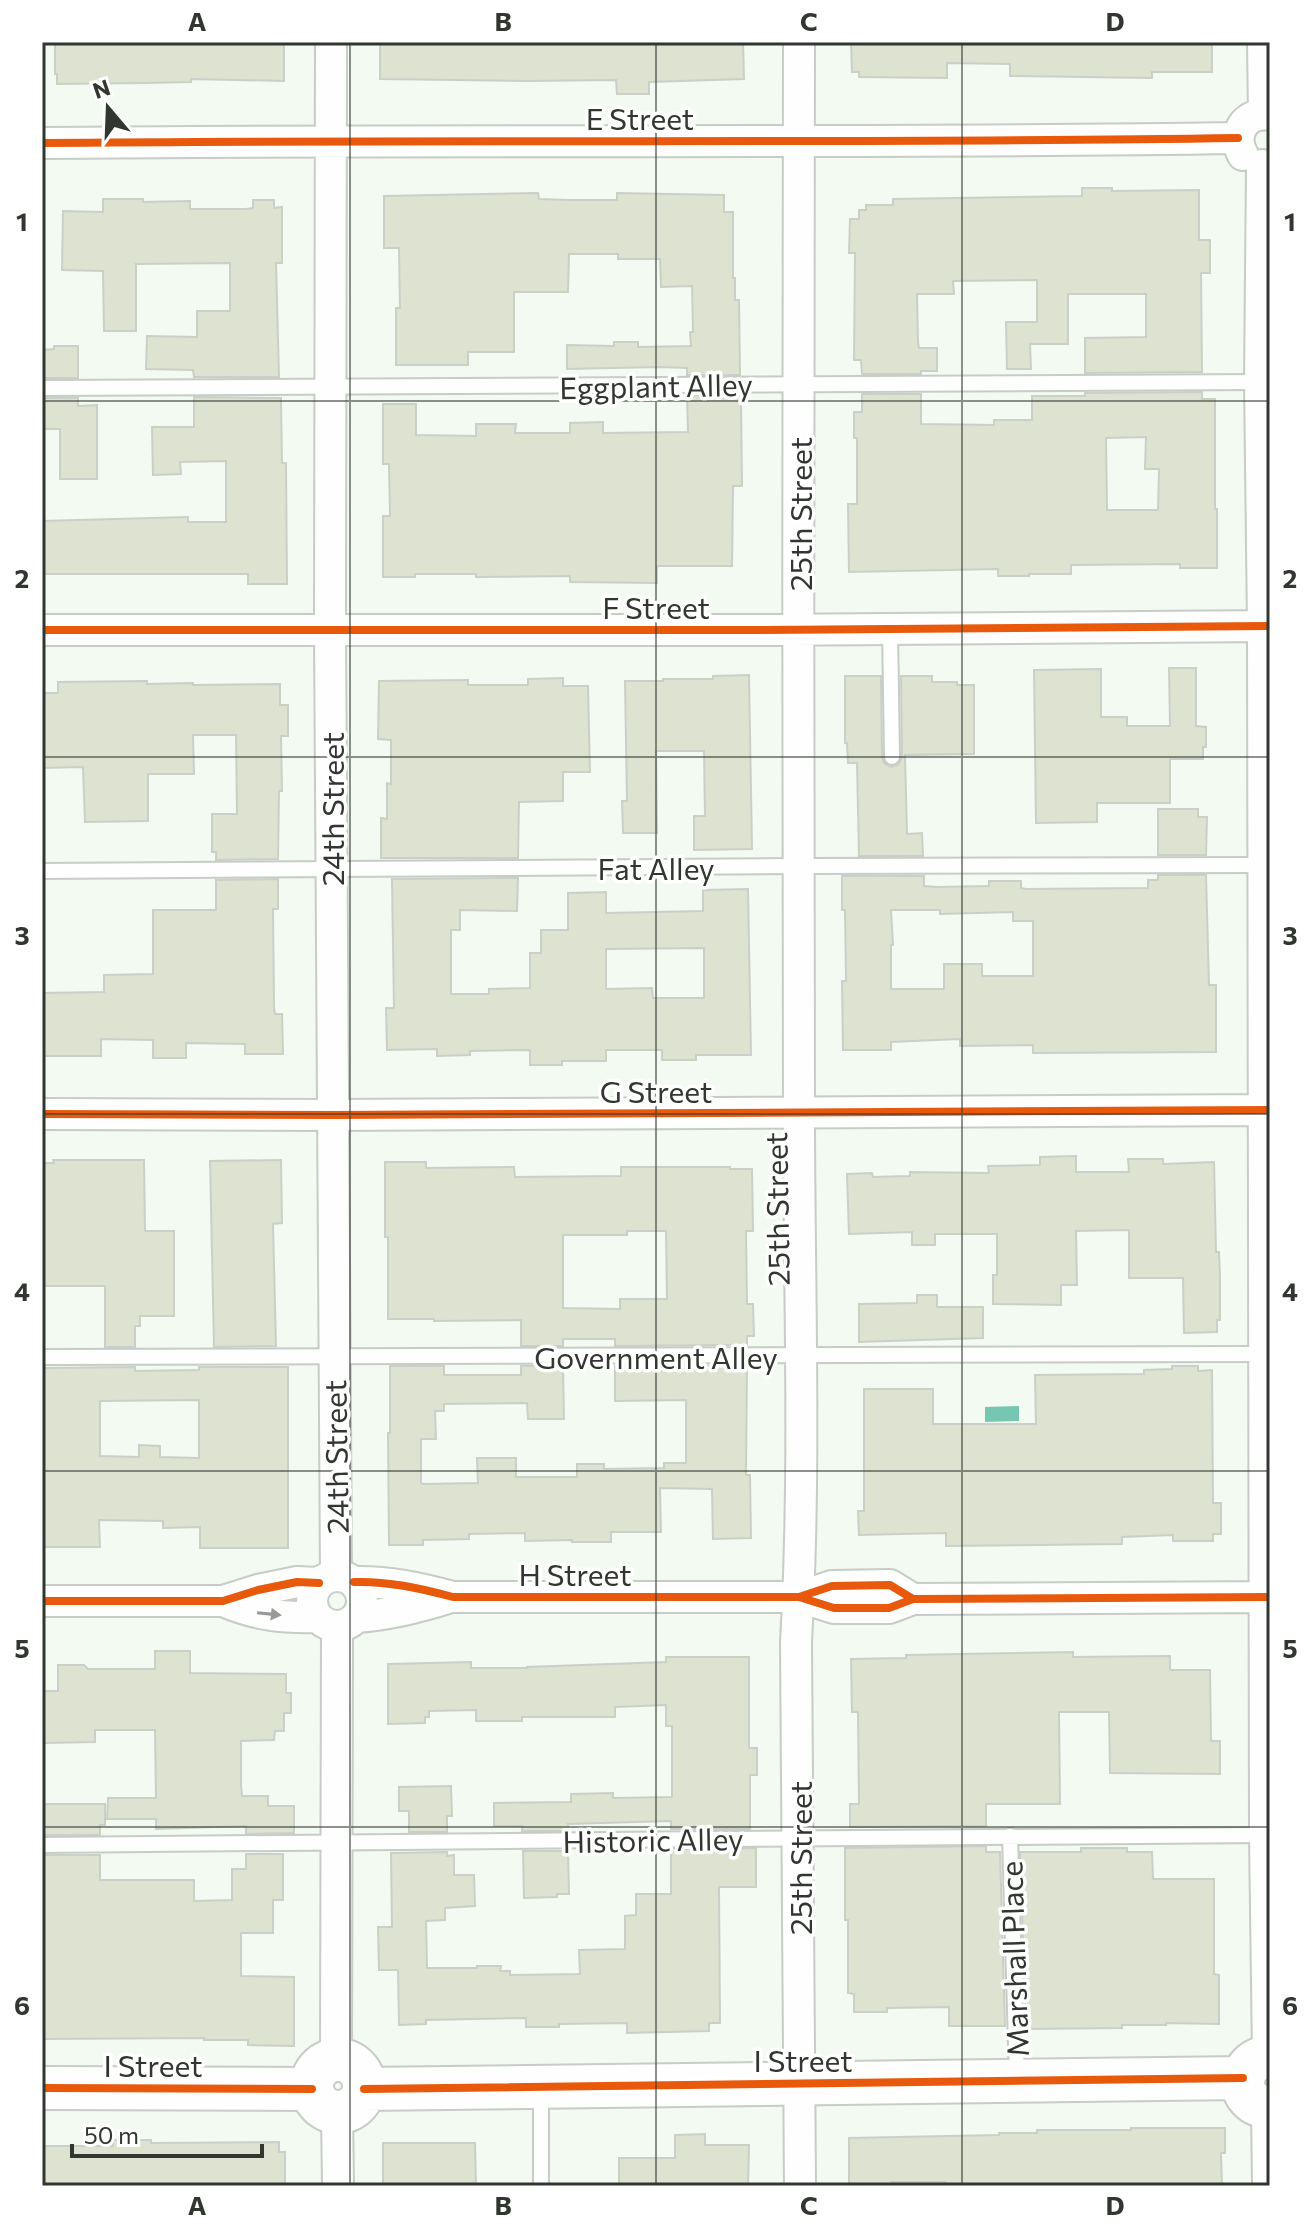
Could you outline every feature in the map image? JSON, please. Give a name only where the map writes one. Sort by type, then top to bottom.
[{"type":"street","name":"24th Street","points":[[331,42],[330,629],[336,1580]]},
{"type":"street","name":"25th Street","points":[[799,42],[799,1113],[802,1356],[801,1552],[796,1642],[800,2186]]},
{"type":"street","points":[[1263,42],[1267,115],[1257,114],[1246,120],[1238,138],[1244,156],[1252,163],[1266,165],[1268,1597],[1265,1835],[1268,1871],[1264,2081],[1268,2186]]},
{"type":"street","name":"E Street","points":[[42,143],[1238,138]]},
{"type":"street","name":"F Street","points":[[42,630],[1266,626]]},
{"type":"street","name":"G Street","points":[[42,1114],[1267,1110]]},
{"type":"street","points":[[336,1580],[362,1596],[362,1603],[337,1620],[312,1604],[314,1589],[336,1580]]},
{"type":"street","name":"H Street","points":[[42,1601],[223,1601],[297,1582],[336,1580],[412,1586],[453,1597],[799,1597],[834,1608],[889,1608],[913,1599],[1268,1597]]},
{"type":"street","name":"H Street","points":[[223,1601],[251,1612],[337,1620],[376,1616],[453,1597]]},
{"type":"street","points":[[337,1620],[338,2186]]},
{"type":"street","name":"I Street","points":[[42,2088],[1264,2081]]},
{"type":"lane","name":"Eggplant Alley","points":[[42,388],[1265,382]]},
{"type":"lane","points":[[890,629],[892,757]]},
{"type":"lane","name":"Fat Alley","points":[[42,871],[1266,865]]},
{"type":"lane","name":"Government Alley","points":[[42,1357],[1267,1354]]},
{"type":"lane","name":"Historic Alley","points":[[42,1845],[1265,1835]]},
{"type":"lane","name":"Marshall Place","points":[[1010,1836],[1017,2082]]},
{"type":"lane","points":[[541,2086],[541,2186]]},
{"type":"shaded area","points":[[1019,1406],[1019,1421],[985,1422],[985,1407]]},
{"type":"building","points":[[55,42],[284,42],[284,81],[191,79],[191,82],[57,84]]},
{"type":"building","points":[[380,42],[743,42],[744,79],[649,82],[649,94],[617,94],[616,80],[380,79]]},
{"type":"building","points":[[851,42],[1212,42],[1212,72],[1152,72],[1152,78],[1010,76],[1010,64],[947,63],[947,78],[859,77],[859,72],[852,72]]},
{"type":"building","points":[[1082,188],[1112,188],[1112,191],[1199,190],[1199,240],[1210,240],[1210,273],[1201,273],[1202,372],[1085,373],[1085,338],[1146,337],[1146,294],[1068,294],[1068,344],[1030,344],[1031,369],[1007,369],[1006,322],[1037,322],[1037,280],[953,281],[954,294],[917,294],[919,348],[937,348],[937,371],[862,374],[861,360],[854,360],[855,253],[849,253],[850,219],[859,219],[859,210],[866,210],[866,205],[893,205],[893,199],[1082,196]]},
{"type":"building","points":[[538,193],[539,199],[569,200],[617,200],[617,193],[724,195],[724,212],[733,212],[733,278],[735,300],[739,300],[740,375],[687,375],[687,368],[659,367],[567,369],[567,345],[614,346],[614,342],[638,342],[638,347],[691,346],[692,286],[661,287],[660,259],[618,259],[618,254],[569,254],[568,292],[514,292],[514,352],[468,352],[468,365],[396,365],[396,308],[400,308],[399,248],[384,248],[384,196]]},
{"type":"building","points":[[103,199],[190,201],[190,209],[246,209],[253,208],[253,200],[274,200],[274,208],[282,207],[282,263],[276,263],[279,377],[194,377],[193,370],[146,369],[147,336],[197,337],[197,311],[230,311],[230,263],[136,264],[136,331],[104,331],[103,271],[62,270],[63,211],[103,212]]},
{"type":"building","points":[[54,346],[78,346],[78,378],[42,378],[42,350],[54,349]]},
{"type":"building","points":[[1202,392],[1202,399],[1215,399],[1217,568],[1180,568],[1180,564],[1071,565],[1071,574],[1029,576],[998,576],[998,569],[849,572],[848,504],[857,504],[854,412],[862,412],[862,394],[921,394],[921,424],[994,425],[994,420],[1032,420],[1032,396],[1085,396],[1085,393]],"holes":[[[1146,437],[1145,469],[1159,469],[1158,510],[1107,510],[1106,438]]]},
{"type":"building","points":[[687,395],[740,395],[741,398],[742,486],[733,486],[732,566],[657,566],[657,583],[570,582],[570,576],[415,574],[415,577],[383,577],[383,516],[390,516],[389,464],[383,464],[383,404],[416,404],[416,435],[476,436],[476,424],[516,424],[515,433],[570,433],[570,423],[603,422],[603,433],[688,432]]},
{"type":"building","points":[[194,397],[281,398],[282,463],[286,463],[287,584],[248,584],[248,574],[42,574],[42,521],[188,517],[188,522],[226,522],[226,461],[180,462],[181,474],[153,475],[152,427],[194,427]]},
{"type":"building","points":[[42,398],[78,398],[78,406],[97,405],[97,479],[60,479],[60,429],[42,429]]},
{"type":"building","points":[[1169,668],[1196,668],[1196,726],[1206,727],[1203,759],[1170,759],[1170,803],[1097,803],[1097,822],[1036,823],[1034,670],[1101,669],[1101,717],[1127,717],[1127,726],[1170,726]]},
{"type":"building","points":[[749,675],[752,849],[694,850],[694,816],[705,816],[704,751],[656,751],[657,833],[623,833],[622,801],[627,801],[625,681]]},
{"type":"building","points":[[845,676],[881,676],[882,757],[884,763],[891,767],[898,765],[902,757],[901,676],[932,676],[932,682],[974,685],[974,754],[905,755],[907,834],[922,833],[923,856],[859,856],[857,763],[848,763],[845,743]]},
{"type":"building","points":[[563,678],[563,686],[588,686],[590,772],[563,772],[563,801],[519,802],[518,858],[381,858],[381,818],[387,819],[387,783],[391,784],[391,740],[378,739],[379,681],[468,680],[468,685],[528,685],[528,679]]},
{"type":"building","points":[[147,681],[147,684],[280,684],[280,705],[288,705],[288,736],[281,736],[278,859],[216,860],[216,852],[212,852],[212,814],[237,814],[236,735],[193,735],[194,774],[148,774],[148,821],[85,822],[83,767],[42,768],[42,693],[58,693],[58,682]]},
{"type":"building","points":[[1158,809],[1198,809],[1198,817],[1207,817],[1206,855],[1158,855]]},
{"type":"building","points":[[1158,875],[1206,875],[1209,985],[1216,985],[1216,1052],[1033,1053],[1033,1045],[960,1046],[960,1039],[891,1042],[891,1050],[843,1050],[842,981],[846,981],[842,876],[924,876],[924,886],[937,887],[989,886],[989,881],[1021,881],[1021,888],[1026,889],[1148,888],[1148,880],[1158,880]],"holes":[[[891,910],[940,910],[940,914],[1013,912],[1013,921],[1033,921],[1033,976],[982,976],[982,964],[944,964],[944,989],[891,989]]]},
{"type":"building","points":[[518,878],[517,911],[460,910],[460,930],[451,930],[451,994],[489,994],[489,989],[530,988],[530,953],[541,953],[541,930],[568,930],[568,893],[606,892],[606,913],[703,911],[703,890],[748,889],[751,1055],[696,1055],[696,1060],[662,1060],[662,1050],[606,1050],[606,1061],[530,1065],[530,1050],[470,1051],[470,1055],[437,1056],[437,1049],[387,1050],[386,1008],[394,1008],[392,879]],"holes":[[[704,948],[704,998],[653,998],[652,988],[606,989],[606,949]]]},
{"type":"building","points":[[278,879],[278,909],[273,909],[274,1007],[275,1014],[282,1014],[283,1054],[245,1054],[245,1044],[186,1043],[186,1058],[153,1058],[153,1040],[101,1039],[101,1056],[42,1056],[42,993],[104,992],[104,975],[153,974],[153,910],[216,910],[216,880]]},
{"type":"building","points":[[1076,1156],[1076,1172],[1129,1172],[1128,1159],[1163,1159],[1163,1164],[1214,1162],[1216,1252],[1219,1252],[1220,1276],[1217,1332],[1184,1333],[1183,1278],[1129,1278],[1129,1230],[1076,1231],[1077,1285],[1061,1285],[1061,1305],[993,1304],[997,1234],[935,1234],[935,1245],[912,1245],[912,1232],[849,1234],[847,1174],[872,1173],[873,1177],[910,1176],[910,1172],[989,1173],[988,1166],[1040,1165],[1040,1157]]},
{"type":"building","points":[[53,1160],[144,1160],[145,1231],[174,1231],[174,1316],[140,1316],[140,1326],[135,1326],[135,1347],[105,1347],[105,1286],[42,1286],[42,1163],[54,1163]]},
{"type":"building","points":[[281,1160],[282,1223],[273,1224],[276,1346],[214,1347],[210,1161]]},
{"type":"building","points":[[385,1162],[426,1162],[426,1168],[514,1167],[515,1177],[621,1176],[621,1167],[752,1169],[753,1231],[746,1231],[747,1304],[753,1304],[754,1336],[747,1336],[747,1345],[615,1346],[615,1339],[563,1339],[563,1346],[521,1346],[521,1320],[388,1319],[388,1237],[385,1237]],"holes":[[[627,1231],[666,1231],[667,1299],[620,1299],[620,1309],[563,1308],[563,1235],[627,1235]]]},
{"type":"building","points":[[917,1295],[937,1295],[937,1307],[983,1307],[983,1338],[859,1342],[859,1304],[917,1303]]},
{"type":"building","points":[[747,1365],[746,1475],[750,1475],[751,1538],[713,1539],[712,1489],[660,1488],[661,1532],[611,1532],[611,1542],[525,1541],[525,1533],[469,1534],[469,1539],[423,1540],[423,1545],[389,1545],[390,1366],[444,1366],[444,1375],[521,1375],[521,1366],[563,1366],[564,1419],[528,1419],[527,1403],[444,1404],[444,1411],[435,1411],[436,1439],[421,1439],[423,1484],[478,1483],[477,1458],[516,1458],[516,1477],[577,1477],[577,1464],[604,1464],[604,1469],[664,1468],[664,1463],[686,1463],[686,1400],[615,1401],[615,1366]]},
{"type":"building","points":[[1172,1366],[1198,1366],[1198,1371],[1212,1370],[1213,1503],[1221,1503],[1221,1534],[1213,1534],[1213,1541],[1173,1541],[1173,1535],[1122,1537],[1122,1544],[946,1546],[946,1533],[859,1535],[858,1511],[864,1511],[864,1389],[933,1389],[933,1424],[1036,1424],[1035,1375],[1144,1374],[1144,1370],[1172,1369]]},
{"type":"building","points":[[135,1367],[135,1371],[288,1367],[288,1548],[200,1548],[200,1527],[163,1528],[163,1521],[99,1520],[100,1547],[42,1547],[42,1368]],"holes":[[[199,1400],[199,1458],[160,1457],[160,1446],[139,1445],[139,1457],[100,1456],[100,1401]]]},
{"type":"building","points":[[155,1651],[190,1651],[190,1673],[286,1674],[286,1693],[291,1693],[291,1713],[284,1713],[284,1731],[275,1731],[274,1740],[241,1741],[241,1784],[242,1796],[268,1796],[268,1806],[294,1806],[294,1833],[246,1834],[246,1826],[156,1829],[156,1819],[107,1819],[108,1798],[156,1798],[155,1730],[95,1730],[95,1742],[44,1743],[42,1691],[58,1691],[58,1665],[84,1665],[88,1669],[155,1669]]},
{"type":"building","points":[[1073,1652],[1073,1657],[1170,1656],[1170,1670],[1210,1670],[1211,1741],[1220,1741],[1220,1774],[1110,1773],[1109,1712],[1059,1712],[1060,1804],[986,1804],[986,1826],[850,1827],[850,1804],[859,1804],[858,1712],[852,1712],[851,1659]]},
{"type":"building","points":[[666,1657],[749,1657],[749,1748],[757,1748],[757,1775],[750,1775],[750,1829],[671,1829],[671,1821],[568,1824],[568,1831],[522,1831],[522,1826],[494,1826],[494,1803],[571,1802],[571,1794],[613,1793],[613,1798],[672,1797],[672,1726],[666,1726],[666,1705],[615,1707],[615,1717],[522,1717],[522,1721],[476,1721],[476,1710],[429,1711],[425,1723],[388,1724],[388,1664],[471,1662],[471,1668],[527,1668],[666,1662]]},
{"type":"building","points":[[451,1786],[452,1816],[447,1816],[447,1832],[409,1832],[409,1811],[399,1811],[399,1787]]},
{"type":"building","points":[[44,1804],[105,1804],[105,1825],[100,1825],[100,1835],[42,1835]]},
{"type":"building","points":[[986,1846],[986,1852],[1000,1852],[1005,2026],[949,2026],[949,2007],[854,2012],[854,1994],[848,1993],[845,1848]]},
{"type":"building","points":[[756,1848],[756,1887],[719,1887],[720,2023],[709,2023],[709,2031],[627,2033],[627,2023],[526,2027],[526,2018],[426,2020],[426,2024],[399,2025],[398,1970],[379,1970],[378,1927],[392,1927],[391,1853],[447,1852],[447,1856],[454,1855],[454,1875],[474,1875],[475,1906],[445,1908],[445,1920],[426,1921],[427,1968],[501,1966],[500,1971],[510,1971],[510,1975],[580,1974],[579,1950],[625,1949],[625,1916],[636,1915],[636,1894],[671,1894],[671,1849]]},
{"type":"building","points":[[1081,1848],[1127,1848],[1127,1852],[1152,1852],[1153,1879],[1214,1879],[1214,1974],[1219,1975],[1219,2024],[1026,2029],[1020,1852],[1081,1852]]},
{"type":"building","points":[[523,1851],[568,1851],[569,1894],[524,1898]]},
{"type":"building","points":[[246,1854],[283,1854],[283,1900],[273,1900],[273,1933],[241,1933],[241,1976],[294,1977],[294,2046],[248,2045],[248,2040],[204,2038],[42,2039],[42,1855],[100,1855],[100,1880],[194,1880],[194,1901],[232,1900],[232,1869],[246,1869]]},
{"type":"building","points":[[1131,2128],[1225,2128],[1225,2153],[1221,2153],[1222,2186],[945,2186],[945,2182],[891,2182],[891,2186],[849,2186],[849,2138]]},
{"type":"building","points":[[705,2134],[705,2145],[749,2145],[748,2186],[619,2186],[619,2158],[675,2158],[675,2135]]},
{"type":"building","points":[[113,2140],[151,2140],[151,2143],[279,2142],[279,2152],[285,2152],[285,2186],[42,2186],[42,2146],[113,2146]]},
{"type":"building","points":[[383,2143],[475,2143],[476,2186],[383,2186]]},
{"type":"cycle path","points":[[42,143],[1238,138]]},
{"type":"cycle path","points":[[42,630],[1270,626]]},
{"type":"cycle path","points":[[42,1114],[1270,1110]]},
{"type":"cycle path","points":[[42,1601],[223,1601],[297,1582],[319,1583]]},
{"type":"cycle path","points":[[354,1582],[404,1586],[453,1597],[799,1597],[834,1608],[889,1608],[913,1599],[1270,1597]]},
{"type":"cycle path","points":[[799,1597],[832,1586],[890,1585],[913,1599]]},
{"type":"cycle path","points":[[364,2089],[1243,2078]]},
{"type":"cycle path","points":[[42,2088],[312,2089]]}]
